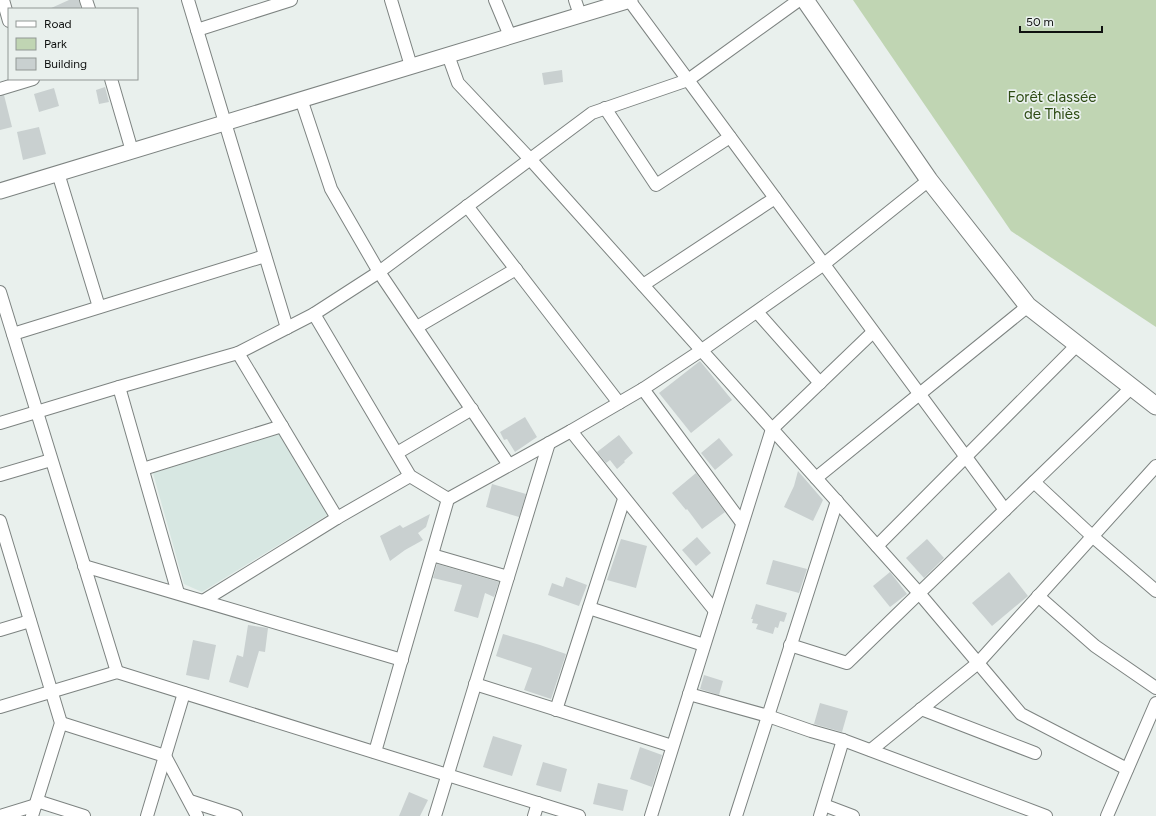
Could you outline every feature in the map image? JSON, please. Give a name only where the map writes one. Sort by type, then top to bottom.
[{"type":"main road","points":[[805,0],[929,180],[1028,306],[1156,406]]},
{"type":"street","points":[[3,0],[8,18]]},
{"type":"street","points":[[188,0],[287,328]]},
{"type":"street","points":[[197,30],[291,0]]},
{"type":"street","points":[[391,0],[411,66]]},
{"type":"street","points":[[496,0],[510,36]]},
{"type":"street","points":[[575,0],[580,15]]},
{"type":"street","points":[[0,191],[630,0],[1005,510]]},
{"type":"street","points":[[0,423],[119,386],[238,353],[314,314],[380,272],[592,113],[688,80],[799,0]]},
{"type":"street","points":[[448,55],[458,83],[530,159],[837,501],[919,593],[1021,714],[1128,769]]},
{"type":"street","points":[[0,89],[29,80]]},
{"type":"street","points":[[110,80],[132,150]]},
{"type":"street","points":[[301,100],[331,189],[380,272],[509,465]]},
{"type":"street","points":[[605,108],[656,185],[730,137]]},
{"type":"street","points":[[58,173],[99,307]]},
{"type":"street","points":[[375,752],[448,499],[571,431],[643,389],[702,350],[824,264],[929,180]]},
{"type":"street","points":[[644,285],[775,198]]},
{"type":"street","points":[[467,206],[619,403]]},
{"type":"street","points":[[13,334],[266,256]]},
{"type":"street","points":[[417,326],[516,270]]},
{"type":"street","points":[[0,292],[117,672]]},
{"type":"street","points":[[816,478],[1028,306]]},
{"type":"street","points":[[757,312],[820,383]]},
{"type":"street","points":[[314,314],[410,476],[448,499]]},
{"type":"street","points":[[650,816],[772,429],[873,332]]},
{"type":"street","points":[[877,546],[1077,345]]},
{"type":"street","points":[[238,353],[338,518]]},
{"type":"street","points":[[119,386],[178,593]]},
{"type":"street","points":[[790,645],[847,663],[1132,387]]},
{"type":"street","points":[[643,389],[742,523]]},
{"type":"street","points":[[397,453],[472,409]]},
{"type":"street","points":[[143,469],[282,426]]},
{"type":"street","points":[[571,431],[715,611]]},
{"type":"street","points":[[435,816],[549,443]]},
{"type":"street","points":[[0,476],[52,460]]},
{"type":"street","points":[[871,750],[978,663],[1156,466]]},
{"type":"street","points":[[203,601],[338,518],[410,476]]},
{"type":"street","points":[[1034,482],[1092,536],[1156,591]]},
{"type":"street","points":[[556,710],[624,499]]},
{"type":"street","points":[[736,816],[837,501]]},
{"type":"street","points":[[0,521],[4,552],[30,621],[61,723],[35,808]]},
{"type":"street","points":[[432,555],[508,577]]},
{"type":"street","points":[[84,566],[402,660]]},
{"type":"street","points":[[1038,596],[1095,646],[1156,688]]},
{"type":"street","points":[[589,608],[704,645]]},
{"type":"street","points":[[0,630],[30,621]]},
{"type":"street","points":[[0,707],[117,672],[579,816]]},
{"type":"street","points":[[475,684],[672,746]]},
{"type":"street","points":[[147,816],[184,693]]},
{"type":"street","points":[[688,694],[768,716],[843,740],[1046,816]]},
{"type":"street","points":[[1111,814],[1128,769],[1155,708]]},
{"type":"street","points":[[921,709],[1035,753]]},
{"type":"street","points":[[61,723],[165,756],[198,816]]},
{"type":"street","points":[[843,740],[822,811],[853,816]]},
{"type":"street","points":[[190,801],[236,816]]},
{"type":"street","points":[[534,816],[538,803]]},
{"type":"street","points":[[0,816],[35,808],[84,816]]},
{"type":"shaded area","points":[[279,434],[329,514],[202,592],[184,584],[153,473]]},
{"type":"green space","name":"Forêt classée de Thiès","points":[[853,0],[1156,0],[1156,327],[1011,231]]},
{"type":"building","points":[[69,0],[79,0],[81,8],[51,8]]},
{"type":"building","points":[[562,70],[563,82],[544,85],[542,73]]},
{"type":"building","points":[[105,87],[109,102],[99,104],[96,90]]},
{"type":"building","points":[[54,88],[59,106],[39,112],[34,94]]},
{"type":"building","points":[[4,95],[12,127],[0,130],[0,96]]},
{"type":"building","points":[[39,127],[46,154],[23,160],[17,132]]},
{"type":"building","points":[[700,361],[732,400],[691,433],[659,393]]},
{"type":"building","points":[[525,417],[537,437],[515,452],[507,439],[504,440],[500,432]]},
{"type":"building","points":[[619,435],[633,453],[617,469],[610,460],[606,463],[597,452]]},
{"type":"building","points":[[719,438],[733,455],[715,470],[701,453]]},
{"type":"building","points":[[798,471],[823,500],[813,521],[784,507],[794,486]]},
{"type":"building","points":[[696,473],[725,512],[702,529],[687,509],[686,510],[672,493]]},
{"type":"building","points":[[492,484],[526,494],[519,517],[486,507]]},
{"type":"building","points":[[430,514],[426,527],[418,533],[423,540],[405,550],[390,561],[380,536],[400,525],[403,528]]},
{"type":"building","points":[[697,537],[711,553],[696,566],[682,550]]},
{"type":"building","points":[[621,539],[647,546],[636,588],[607,580]]},
{"type":"building","points":[[927,539],[944,558],[924,578],[906,558]]},
{"type":"building","points":[[773,560],[807,569],[799,593],[766,584]]},
{"type":"building","points":[[437,564],[499,582],[494,597],[485,593],[478,618],[454,611],[462,585],[433,578]]},
{"type":"building","points":[[890,572],[907,594],[890,607],[873,586]]},
{"type":"building","points":[[1009,572],[1028,596],[992,626],[972,603]]},
{"type":"building","points":[[566,577],[587,585],[579,606],[548,595],[552,583],[563,587]]},
{"type":"building","points":[[756,604],[787,613],[784,622],[780,621],[778,628],[775,627],[773,634],[756,629],[758,624],[752,623],[753,619],[751,619]]},
{"type":"building","points":[[248,625],[268,628],[265,652],[259,651],[248,688],[229,682],[237,655],[243,657]]},
{"type":"building","points":[[503,634],[566,654],[551,699],[524,690],[532,668],[496,656]]},
{"type":"building","points":[[193,640],[216,645],[209,680],[186,675]]},
{"type":"building","points":[[704,675],[723,681],[719,695],[700,689]]},
{"type":"building","points":[[820,703],[848,711],[842,732],[814,724]]},
{"type":"building","points":[[493,736],[522,745],[512,776],[483,767]]},
{"type":"building","points":[[640,747],[662,755],[652,787],[630,779]]},
{"type":"building","points":[[543,762],[567,769],[561,792],[536,785]]},
{"type":"building","points":[[598,783],[628,790],[623,811],[593,804]]},
{"type":"building","points":[[409,792],[428,800],[420,816],[399,816]]}]
